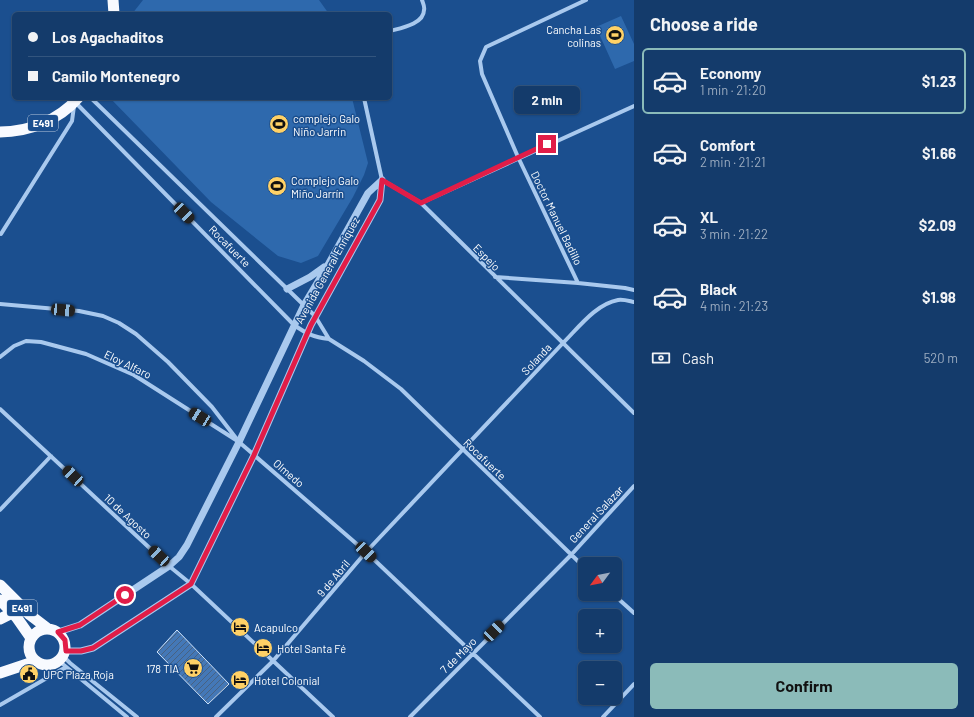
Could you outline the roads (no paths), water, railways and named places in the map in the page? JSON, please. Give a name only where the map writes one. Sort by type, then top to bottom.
[{"type":"highway","points":[[114,0],[114,12]]},
{"type":"highway","name":"E491","points":[[0,132],[27,129],[47,121],[64,111],[76,100]]},
{"type":"highway","name":"E491","points":[[0,585],[17,610],[31,638],[38,631],[47,628]]},
{"type":"highway","name":"E491","points":[[0,600],[47,628],[58,632]]},
{"type":"highway","name":"E491","points":[[0,618],[17,610]]},
{"type":"highway","points":[[31,638],[29,650],[36,661],[40,664],[50,665],[64,659],[65,640],[58,632]]},
{"type":"highway","points":[[0,673],[36,661]]},
{"type":"street","points":[[392,30],[410,25],[421,18],[424,10],[422,0]]},
{"type":"street","name":"Doctor Manuel Badillo","points":[[578,282],[518,157],[482,74],[480,61],[486,47],[586,0]]},
{"type":"street","points":[[1,234],[72,121],[76,100]]},
{"type":"street","name":"Rocafuerte","points":[[76,100],[294,325],[307,334],[318,338],[329,339]]},
{"type":"street","name":"Rocafuerte","points":[[93,100],[315,316],[329,339],[364,361],[401,389],[578,562]]},
{"type":"street","points":[[364,100],[382,180]]},
{"type":"street","points":[[421,203],[518,157],[634,106]]},
{"type":"street","name":"Espejo","points":[[382,180],[421,203],[634,413]]},
{"type":"street","name":"Avenida General Enríquez","points":[[58,632],[80,625],[169,566],[187,545],[240,442],[304,305],[368,193],[382,180]]},
{"type":"street","name":"Avenida General Enríquez","points":[[191,584],[254,455],[315,316],[380,200],[382,180]]},
{"type":"street","points":[[287,289],[317,272],[329,263]]},
{"type":"street","points":[[495,277],[578,282],[634,290]]},
{"type":"street","name":"Solanda","points":[[462,450],[563,343],[595,312],[607,303],[620,300],[634,302]]},
{"type":"street","name":"Olmedo","points":[[0,304],[79,311],[103,316],[119,322],[136,334],[168,362],[212,407],[240,442],[366,552],[540,717]]},
{"type":"street","name":"Eloy Alfaro","points":[[0,357],[14,346],[26,341],[41,342],[86,354],[134,374],[240,442]]},
{"type":"street","name":"10 de Agosto","points":[[0,409],[169,566],[191,584],[333,717]]},
{"type":"street","name":"9 de Abril","points":[[216,717],[273,661],[366,552],[462,450]]},
{"type":"street","points":[[0,510],[51,456]]},
{"type":"street","name":"General Salazar","points":[[571,555],[634,486]]},
{"type":"street","name":"7 de Mayo","points":[[410,717],[571,555]]},
{"type":"street","points":[[0,705],[64,659],[81,651],[93,648],[191,584]]},
{"type":"street","points":[[621,601],[634,613]]},
{"type":"street","points":[[64,659],[127,717]]},
{"type":"street","points":[[64,659],[137,717]]},
{"type":"street","points":[[603,717],[634,684]]},
{"type":"place","name":"Cancha Las colinas","points":[[615,35]]},
{"type":"place","name":"complejo Galo Niño Jarrin","points":[[279,124]]},
{"type":"place","name":"Complejo Galo Miño Jarrín","points":[[277,186]]},
{"type":"place","name":"Acapulco","points":[[240,627]]},
{"type":"place","name":"Hotel Santa Fé","points":[[263,648]]},
{"type":"place","name":"178 TIA","points":[[193,668]]},
{"type":"place","name":"UPC Plaza Roja","points":[[29,674]]},
{"type":"place","name":"Hotel Colonial","points":[[240,680]]}]
